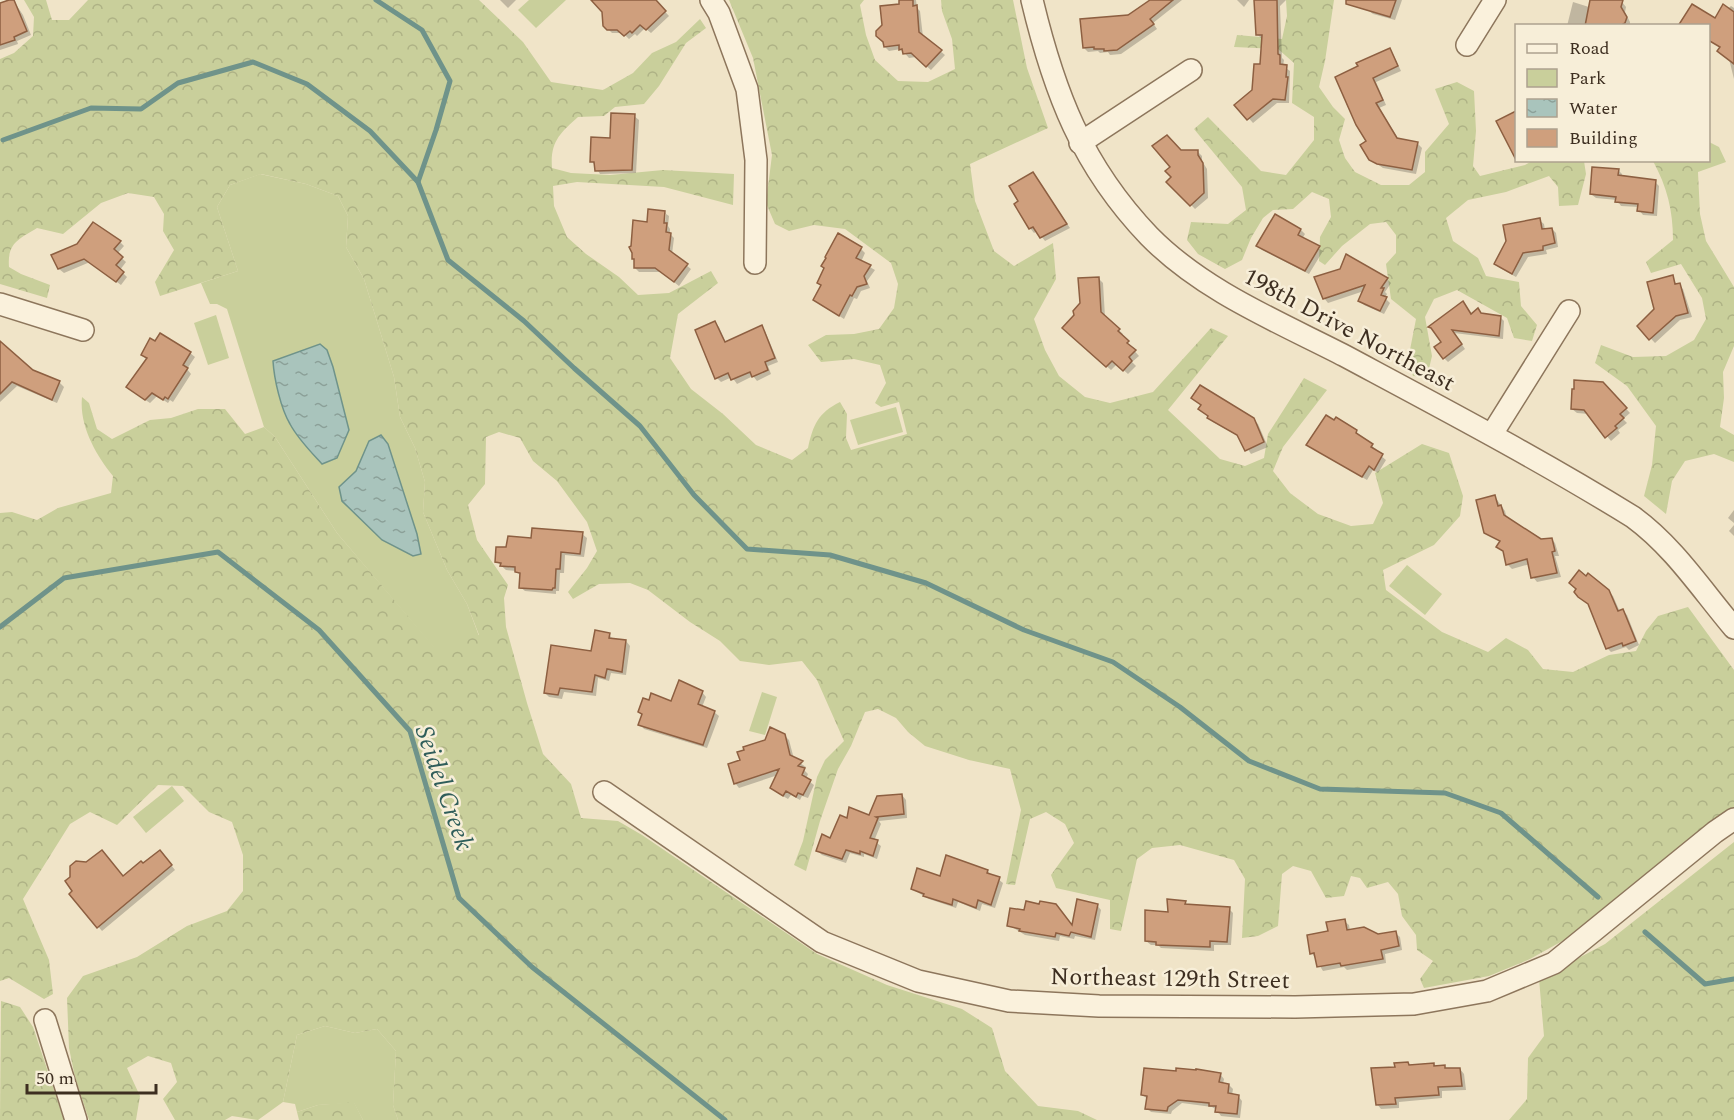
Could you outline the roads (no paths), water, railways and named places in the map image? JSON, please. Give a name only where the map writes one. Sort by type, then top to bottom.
[{"type":"street","points":[[711,0],[719,13],[747,89],[756,160],[755,262]]},
{"type":"street","name":"198th Drive Northeast","points":[[1032,0],[1059,95],[1080,143],[1122,205],[1150,237],[1207,284],[1492,434],[1595,494],[1654,533],[1672,550],[1734,628]]},
{"type":"street","points":[[1467,45],[1495,0]]},
{"type":"street","points":[[1080,143],[1191,70]]},
{"type":"street","points":[[0,304],[83,330]]},
{"type":"street","points":[[1492,434],[1569,311]]},
{"type":"street","name":"Northeast 129th Street","points":[[604,792],[822,942],[918,981],[1010,1001],[1099,1006],[1295,1007],[1414,1004],[1487,991],[1554,963],[1734,819]]},
{"type":"street","points":[[45,1020],[76,1120]]},
{"type":"water","points":[[320,344],[327,350],[333,367],[349,430],[337,458],[322,464],[293,430],[287,418],[278,394],[273,361]]},
{"type":"water","points":[[381,435],[388,444],[417,534],[421,554],[413,556],[382,540],[342,501],[339,487],[356,471],[369,441]]},
{"type":"waterway","points":[[376,0],[422,30],[450,81],[418,182],[448,260],[524,321],[640,426],[694,495],[747,549],[830,555],[926,583],[1024,630],[1113,662],[1180,707],[1249,761],[1320,789],[1445,793],[1501,813],[1598,897]]},
{"type":"waterway","points":[[3,140],[91,108],[141,109],[178,83],[253,62],[307,84],[370,131],[418,182]]},
{"type":"waterway","name":"Seidel Creek","points":[[0,627],[64,578],[218,552],[319,630],[410,731],[459,898],[532,967],[725,1120]]},
{"type":"waterway","points":[[1645,932],[1705,984],[1734,979]]}]
